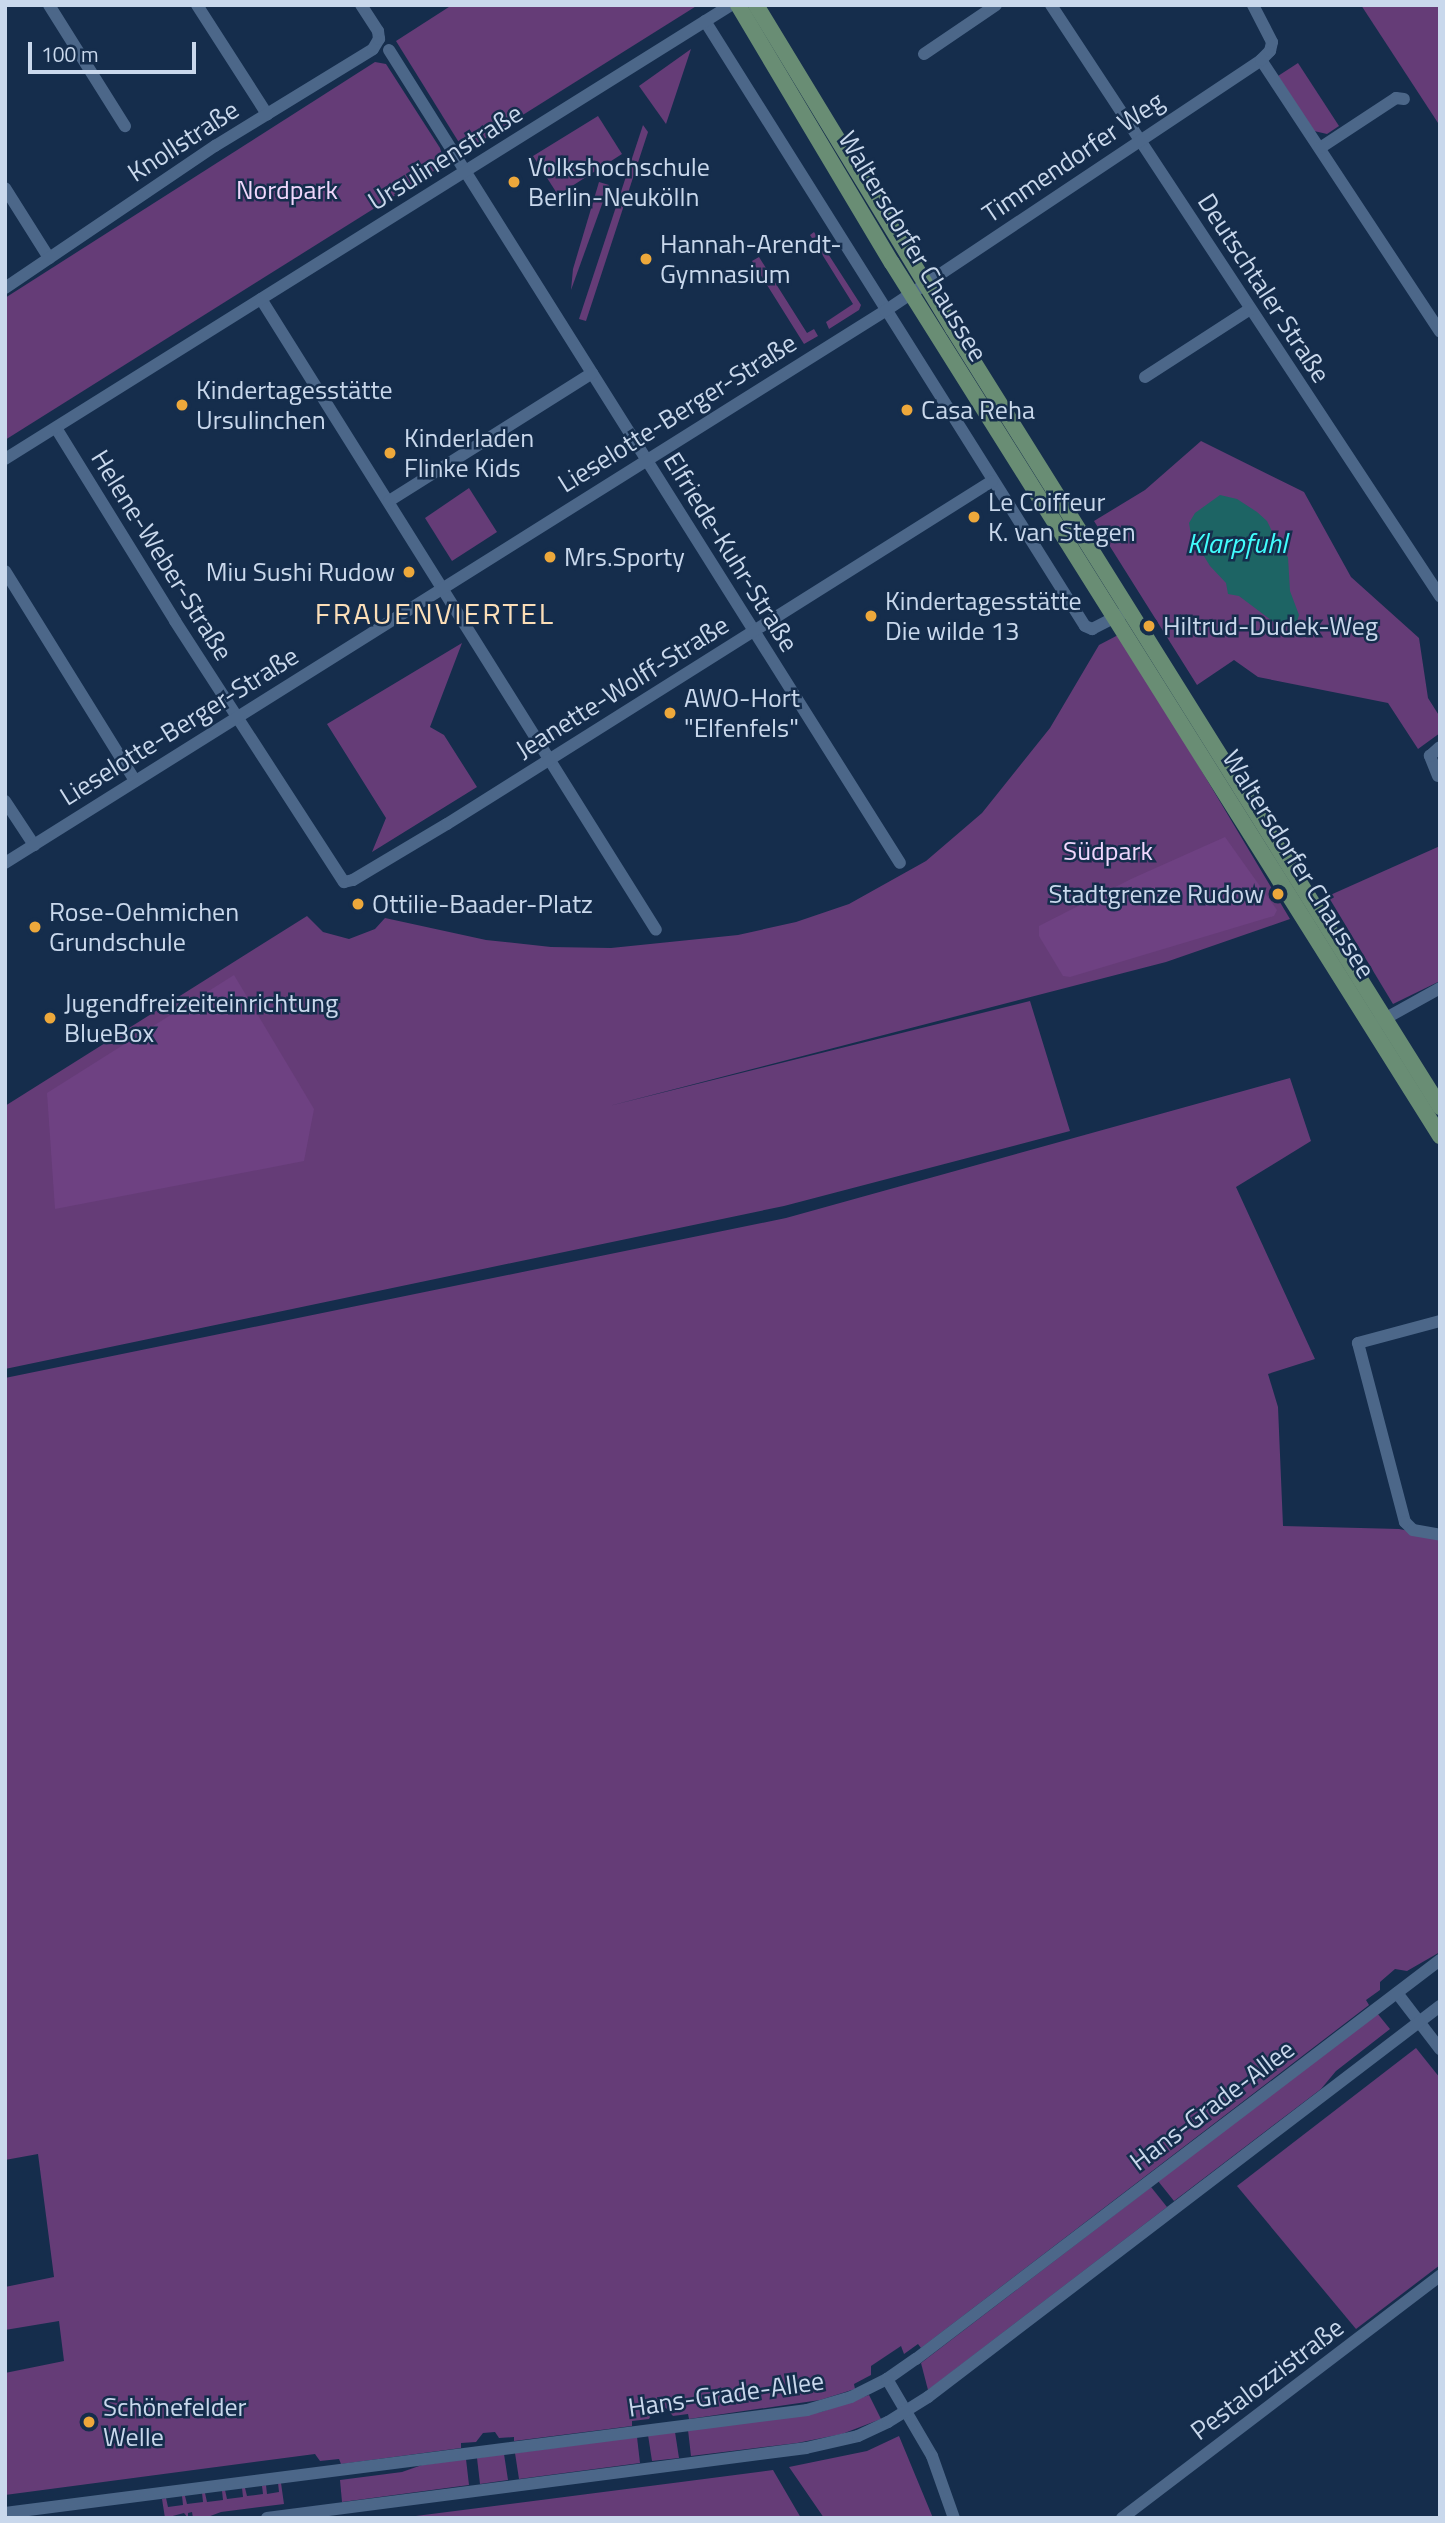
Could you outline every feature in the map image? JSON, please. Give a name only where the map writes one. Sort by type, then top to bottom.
[{"type":"main road","name":"Waltersdorfer Chaussee","points":[[738,5],[911,293],[1123,613]]},
{"type":"main road","name":"Waltersdorfer Chaussee","points":[[756,5],[1123,613],[1378,1023],[1440,1136]]},
{"type":"main road","name":"Waltersdorfer Chaussee","points":[[1378,1023],[1440,1107]]},
{"type":"street","points":[[49,5],[125,126]]},
{"type":"street","points":[[197,5],[267,114]]},
{"type":"street","name":"Knollstraße","points":[[5,288],[267,114],[373,49],[379,39],[378,31],[361,5]]},
{"type":"street","name":"Ursulinenstraße","points":[[5,459],[731,5]]},
{"type":"street","points":[[924,54],[996,5]]},
{"type":"street","name":"Deutschtaler Straße","points":[[1051,5],[1440,596]]},
{"type":"street","points":[[1252,5],[1272,42],[1270,51],[1261,60],[1440,331]]},
{"type":"street","points":[[705,21],[1085,626],[1092,629],[1123,613]]},
{"type":"street","name":"Elfriede-Kuhr-Straße","points":[[389,50],[900,863]]},
{"type":"street","name":"Timmendorfer Weg","points":[[911,293],[1261,60]]},
{"type":"street","points":[[1320,148],[1396,98],[1404,99]]},
{"type":"street","points":[[5,188],[49,258]]},
{"type":"street","name":"Lieselotte-Berger-Straße","points":[[5,863],[911,293]]},
{"type":"street","points":[[261,299],[656,930]]},
{"type":"street","points":[[1144,377],[1250,309]]},
{"type":"street","points":[[389,501],[592,373]]},
{"type":"street","name":"Helene-Weber-Straße","points":[[56,428],[344,882]]},
{"type":"street","name":"Jeanette-Wolff-Straße","points":[[344,882],[353,880],[447,824],[992,481]]},
{"type":"street","points":[[5,571],[135,781]]},
{"type":"street","points":[[1438,776],[1430,756],[1440,747]]},
{"type":"street","points":[[5,801],[34,845]]},
{"type":"street","points":[[1378,1023],[1440,988]]},
{"type":"street","points":[[1440,1321],[1358,1343],[1405,1522],[1413,1530],[1440,1535]]},
{"type":"street","name":"Hans-Grade-Allee","points":[[5,2513],[807,2410],[851,2397],[887,2379],[1440,1960]]},
{"type":"street","points":[[1397,1993],[1440,2049]]},
{"type":"street","points":[[267,2518],[806,2448],[858,2436],[908,2411],[1440,2006]]},
{"type":"street","name":"Pestalozzistraße","points":[[1122,2518],[1440,2276]]},
{"type":"street","points":[[887,2379],[932,2456],[954,2518]]},
{"type":"green space","points":[[452,5],[698,5],[467,150],[463,149],[396,41]]},
{"type":"green space","points":[[1361,5],[1440,5],[1440,126]]},
{"type":"green space","points":[[691,49],[666,124],[639,86]]},
{"type":"green space","name":"Nordpark","points":[[375,62],[386,64],[440,148],[445,164],[5,440],[5,298]]},
{"type":"green space","points":[[1298,63],[1339,126],[1327,134],[1314,131],[1278,76]]},
{"type":"green space","points":[[598,116],[622,154],[558,195],[533,156]]},
{"type":"green space","points":[[643,125],[648,132],[586,321],[579,319]]},
{"type":"green space","points":[[599,182],[609,185],[571,290],[573,269]]},
{"type":"green space","points":[[814,232],[861,305],[859,310],[829,329],[826,322],[853,304],[810,235]]},
{"type":"green space","points":[[759,257],[807,333],[814,329],[818,336],[804,344],[752,261]]},
{"type":"green space","points":[[1201,441],[1304,492],[1351,577],[1419,638],[1428,698],[1440,717],[1440,733],[1418,749],[1388,703],[1258,677],[1234,660],[1197,685],[1094,521],[1145,490]]},
{"type":"green space","points":[[469,488],[497,532],[452,561],[425,518]]},
{"type":"green space","name":"Südpark","points":[[1120,634],[1290,919],[1166,962],[609,1106],[1030,1001],[1070,1131],[784,1206],[5,1369],[5,1106],[307,916],[323,932],[349,939],[375,929],[385,918],[486,940],[551,947],[611,948],[738,935],[796,922],[849,904],[926,861],[982,813],[1050,728],[1099,645]]},
{"type":"green space","points":[[462,643],[430,727],[444,735],[477,787],[372,852],[386,818],[327,724]]},
{"type":"green space","points":[[1440,846],[1440,981],[1393,1004],[1328,896]]},
{"type":"green space","points":[[1290,1078],[1311,1141],[1236,1187],[1315,1359],[1268,1374],[1278,1407],[1283,1526],[1399,1529],[1440,1537],[1440,1952],[1407,1971],[1395,1969],[1380,1982],[1380,1990],[1366,2000],[1369,2005],[921,2348],[918,2344],[904,2354],[901,2346],[871,2366],[871,2375],[854,2384],[855,2389],[820,2400],[689,2419],[688,2414],[673,2416],[666,2408],[654,2409],[649,2419],[632,2421],[632,2426],[514,2441],[514,2437],[499,2438],[495,2432],[483,2433],[476,2442],[461,2443],[461,2448],[341,2464],[339,2459],[320,2461],[315,2454],[5,2495],[5,2373],[64,2361],[59,2321],[5,2330],[5,2287],[54,2277],[38,2154],[5,2160],[5,1378],[786,1218]]},
{"type":"green space","points":[[1377,2013],[1390,2029],[1336,2071],[1321,2089],[1174,2201],[1158,2181]]},
{"type":"green space","points":[[1416,2048],[1440,2078],[1440,2265],[1356,2329],[1237,2186]]},
{"type":"green space","points":[[1151,2187],[1167,2207],[928,2390],[921,2363]]},
{"type":"green space","points":[[869,2395],[881,2419],[842,2434],[797,2443],[691,2456],[688,2430],[821,2412]]},
{"type":"green space","points":[[675,2432],[679,2458],[652,2461],[648,2435]]},
{"type":"green space","points":[[899,2436],[933,2518],[824,2518],[789,2467],[867,2451]]},
{"type":"green space","points":[[637,2437],[640,2463],[519,2479],[515,2453]]},
{"type":"green space","points":[[504,2454],[508,2480],[480,2484],[477,2458]]},
{"type":"green space","points":[[466,2459],[469,2485],[342,2502],[340,2480],[402,2472],[422,2465]]},
{"type":"green space","points":[[773,2470],[801,2518],[400,2518],[681,2482]]},
{"type":"green space","points":[[278,2483],[281,2483],[284,2504],[221,2512],[205,2518],[193,2518],[192,2512],[188,2513],[188,2518],[184,2513],[165,2518],[162,2499],[166,2498],[168,2507],[183,2505],[182,2496],[185,2496],[187,2504],[203,2502],[202,2493],[205,2493],[207,2502],[223,2500],[222,2491],[225,2490],[227,2499],[243,2497],[242,2488],[245,2488],[247,2496],[263,2494],[262,2486],[266,2485],[267,2494],[279,2492]]},
{"type":"shaded area","points":[[1225,837],[1277,910],[1274,916],[1070,977],[1063,976],[1039,936],[1039,926],[1131,879]]},
{"type":"shaded area","points":[[234,975],[314,1109],[304,1161],[55,1209],[47,1093]]},
{"type":"water","name":"Klarpfuhl","points":[[1220,495],[1237,499],[1267,521],[1282,552],[1288,557],[1290,591],[1299,615],[1296,625],[1275,623],[1239,596],[1228,594],[1226,583],[1210,566],[1191,535],[1189,523],[1195,513]]},
{"type":"place","name":"Volkshochschule Berlin-Neukölln","points":[[514,182]]},
{"type":"place","name":"Hannah-Arendt- Gymnasium","points":[[646,259]]},
{"type":"place","name":"Kindertagesstätte Ursulinchen","points":[[182,405]]},
{"type":"place","name":"Casa Reha","points":[[907,410]]},
{"type":"place","name":"Kinderladen Flinke Kids","points":[[390,453]]},
{"type":"place","name":"Le Coiffeur K. van Stegen","points":[[974,517]]},
{"type":"place","name":"Mrs.Sporty","points":[[550,557]]},
{"type":"place","name":"Miu Sushi Rudow","points":[[409,572]]},
{"type":"place","name":"Kindertagesstätte Die wilde 13","points":[[871,616]]},
{"type":"place","name":"Hiltrud-Dudek-Weg","points":[[1149,626]]},
{"type":"place","name":"AWO-Hort \"Elfenfels\"","points":[[670,713]]},
{"type":"place","name":"Stadtgrenze Rudow","points":[[1278,894]]},
{"type":"place","name":"Ottilie-Baader-Platz","points":[[358,904]]},
{"type":"place","name":"Rose-Oehmichen Grundschule","points":[[35,927]]},
{"type":"place","name":"Jugendfreizeiteinrichtung BlueBox","points":[[50,1018]]},
{"type":"place","name":"Schönefelder Welle","points":[[89,2422]]},
{"type":"district","name":"FRAUENVIERTEL","points":[[435,613]]}]
